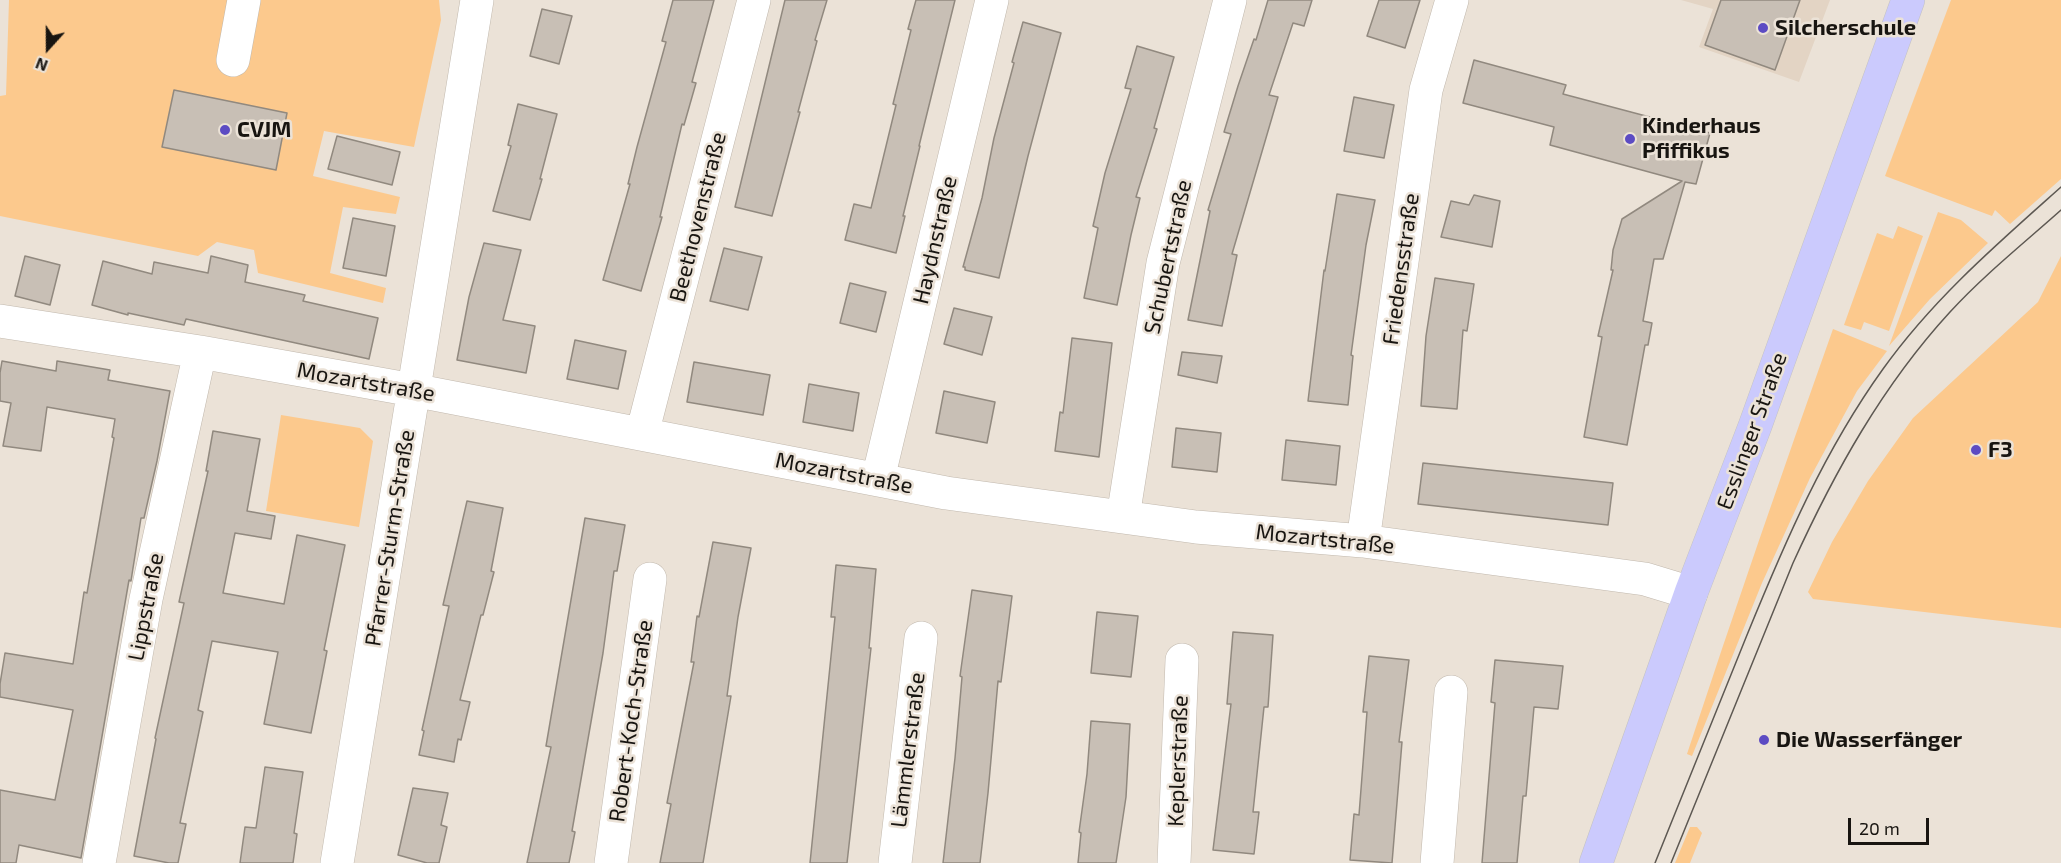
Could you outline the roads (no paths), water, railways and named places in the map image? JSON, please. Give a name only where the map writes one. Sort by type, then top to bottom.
[{"type":"main road","name":"Esslinger Straße","points":[[1596,863],[1691,593],[1755,426],[1908,0]]},
{"type":"street","points":[[233,60],[244,0]]},
{"type":"street","name":"Pfarrer-Sturm-Straße","points":[[337,863],[477,0]]},
{"type":"street","name":"Beethovenstraße","points":[[642,434],[754,0]]},
{"type":"street","name":"Haydnstraße","points":[[878,479],[992,0]]},
{"type":"street","name":"Schubertstraße","points":[[1124,517],[1163,263],[1230,0]]},
{"type":"street","name":"Friedensstraße","points":[[1363,541],[1426,90],[1452,0]]},
{"type":"street","name":"Mozartstraße","points":[[0,321],[200,352],[413,390],[946,493],[1196,527],[1363,541],[1645,579],[1691,593]]},
{"type":"street","name":"Lippstraße","points":[[99,863],[146,599],[200,352]]},
{"type":"street","name":"Robert-Koch-Straße","points":[[611,863],[650,579]]},
{"type":"street","name":"Lämmlerstraße","points":[[895,863],[921,638]]},
{"type":"street","name":"Keplerstraße","points":[[1174,863],[1182,660]]},
{"type":"street","points":[[1437,863],[1451,692]]},
{"type":"tram line","points":[[1655,863],[1776,566],[1807,498],[1842,432],[1883,369],[1923,319],[1967,273],[2061,187]]},
{"type":"tram line","points":[[1671,863],[1793,563],[1825,496],[1861,431],[1925,340],[1950,312],[1990,272],[2061,210]]},
{"type":"place","name":"Silcherschule","points":[[1763,28]]},
{"type":"place","name":"CVJM","points":[[225,130]]},
{"type":"place","name":"Kinderhaus Pfiffikus","points":[[1630,139]]},
{"type":"place","name":"F3","points":[[1976,450]]},
{"type":"place","name":"Die Wasserfänger","points":[[1764,740]]}]
